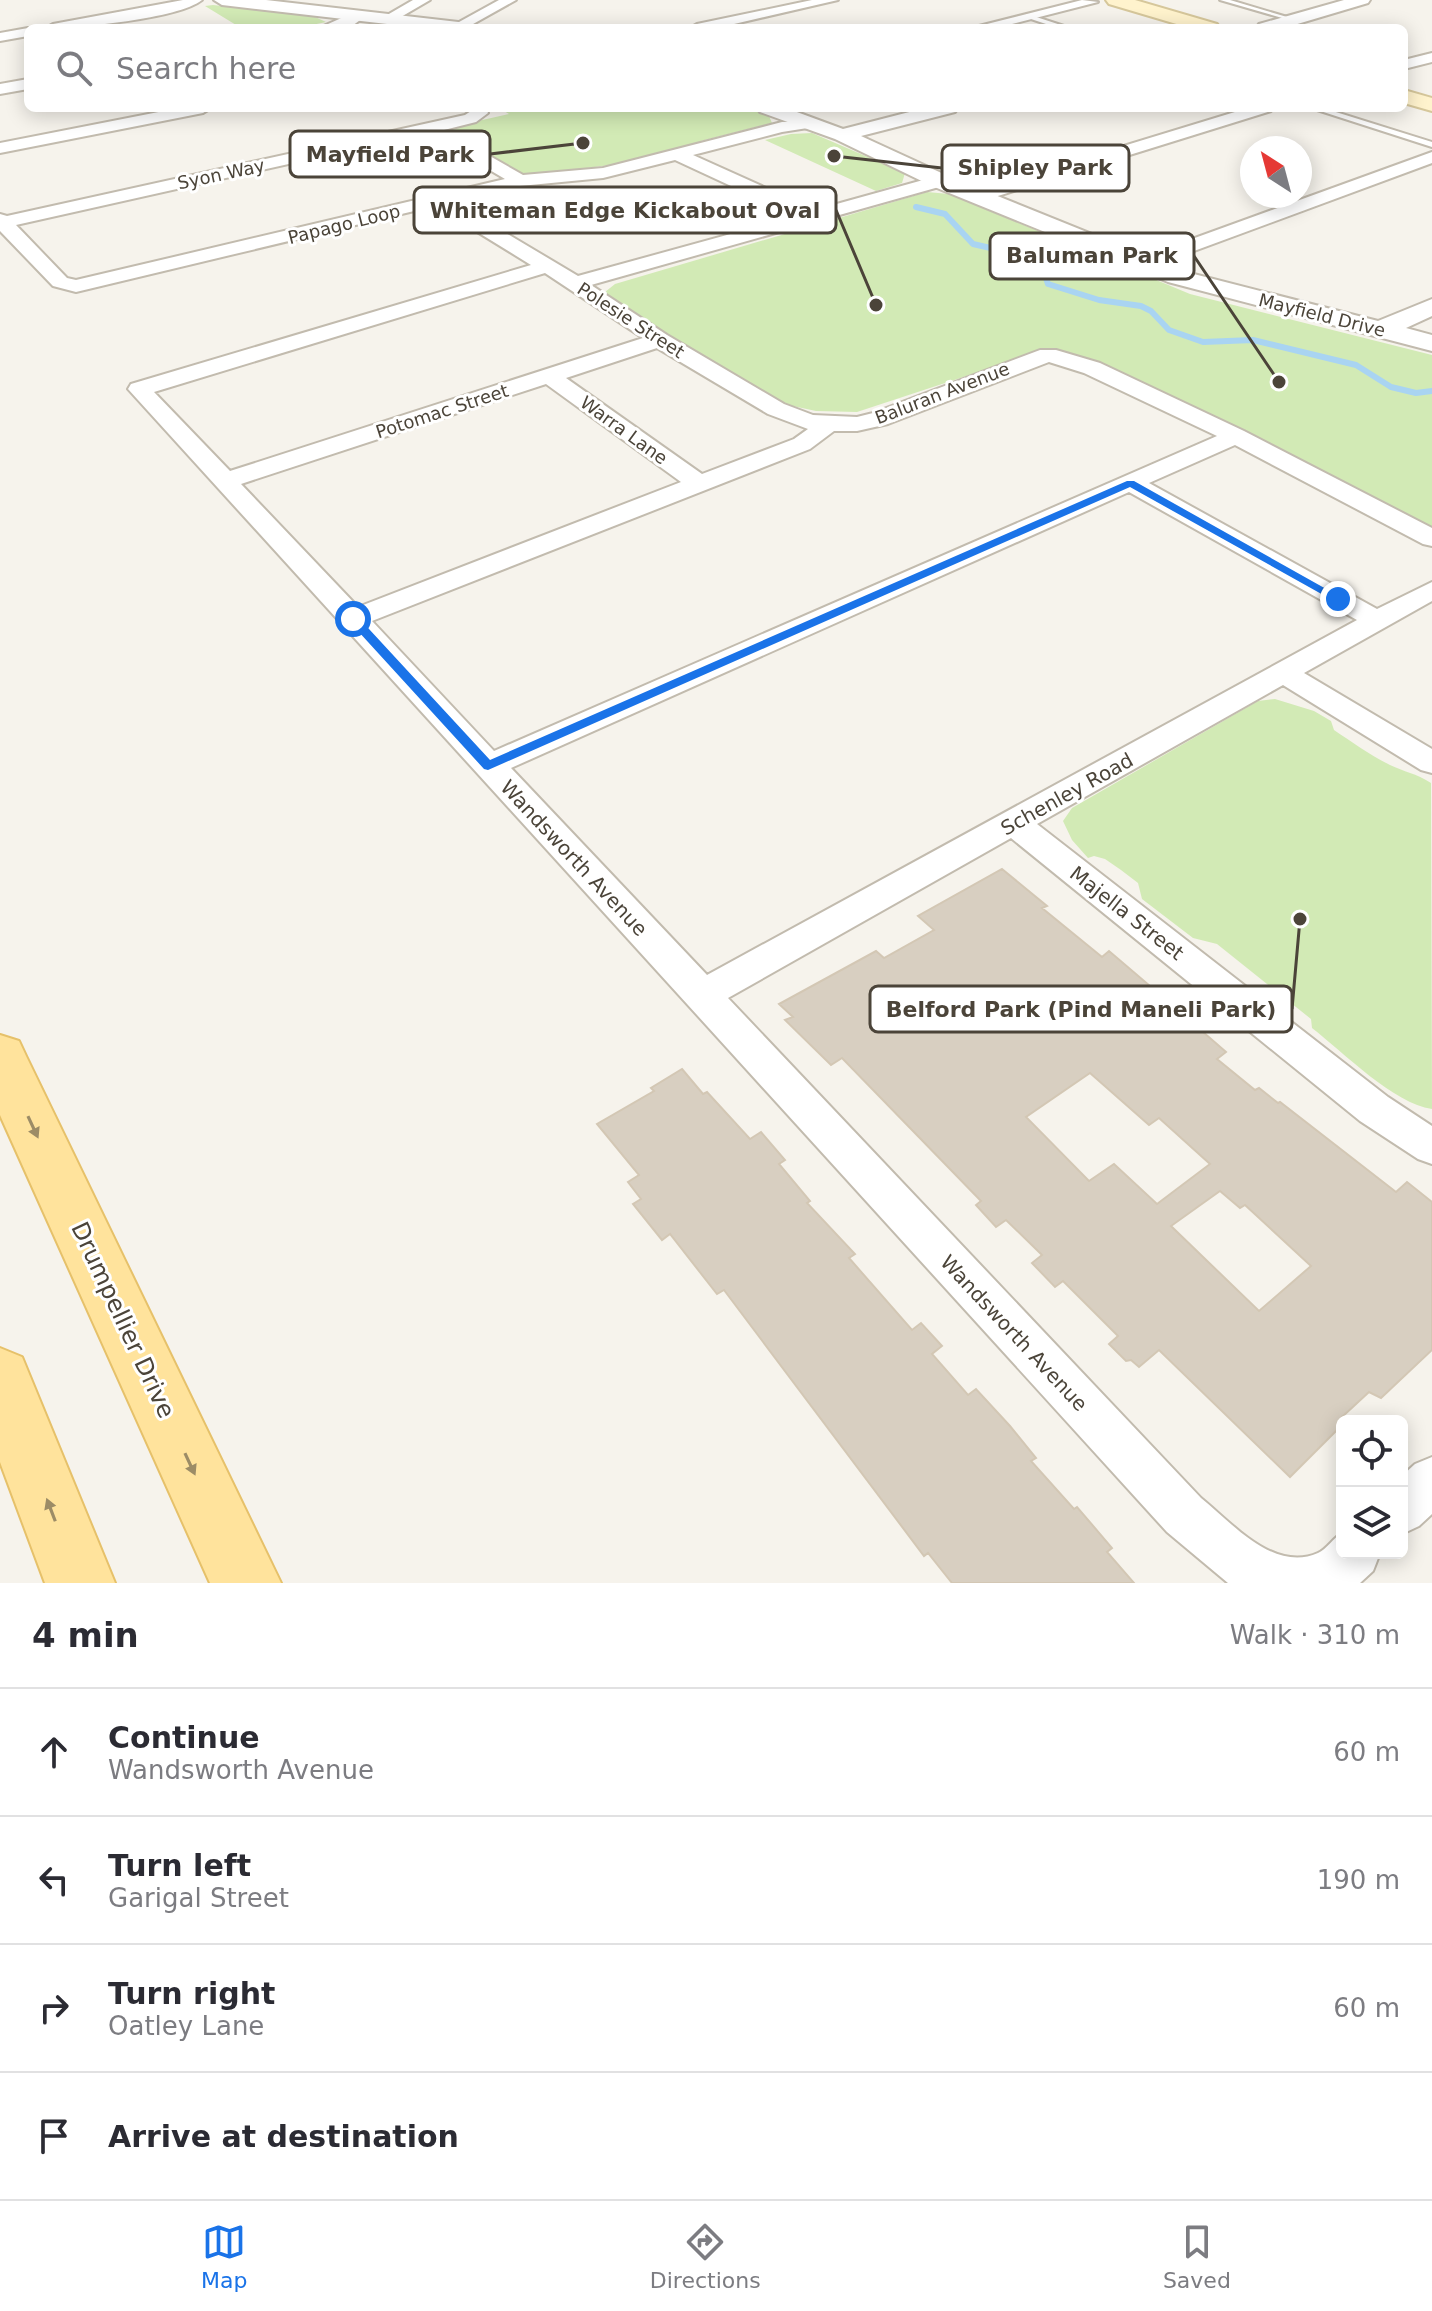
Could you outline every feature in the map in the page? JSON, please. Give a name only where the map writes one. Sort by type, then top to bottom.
[{"type":"main road","points":[[1115,0],[1196,24]]},
{"type":"main road","points":[[1088,1],[1165,24]]},
{"type":"main road","points":[[1408,88],[1432,95]]},
{"type":"main road","points":[[1408,97],[1432,105]]},
{"type":"main road","name":"Drumpellier Drive","points":[[0,1056],[246,1583]]},
{"type":"main road","points":[[0,1378],[80,1583]]},
{"type":"street","points":[[78,24],[176,7],[195,0]]},
{"type":"street","points":[[222,0],[438,24]]},
{"type":"street","points":[[389,18],[423,0]]},
{"type":"street","points":[[467,24],[509,0]]},
{"type":"street","points":[[716,24],[831,0]]},
{"type":"street","points":[[1271,24],[1362,0]]},
{"type":"street","points":[[994,24],[1088,1]]},
{"type":"street","points":[[73,7],[96,21]]},
{"type":"street","points":[[131,15],[144,24]]},
{"type":"street","points":[[343,24],[360,15]]},
{"type":"street","points":[[0,37],[24,33]]},
{"type":"street","points":[[1408,64],[1430,59]]},
{"type":"street","points":[[0,89],[24,85]]},
{"type":"street","points":[[0,148],[183,112]]},
{"type":"street","name":"Syon Way","points":[[1,221],[470,119],[480,112]]},
{"type":"street","name":"Mayfield Drive","points":[[777,112],[842,135],[940,181],[1141,264],[1220,289],[1432,343]]},
{"type":"street","points":[[842,135],[932,112]]},
{"type":"street","points":[[979,196],[1252,112]]},
{"type":"street","name":"Papago Loop","points":[[1,221],[60,282],[76,286],[520,181],[603,173],[782,127],[808,124]]},
{"type":"street","points":[[429,128],[520,181]]},
{"type":"street","points":[[679,155],[812,216]]},
{"type":"street","points":[[1141,264],[1432,157]]},
{"type":"street","points":[[575,283],[940,181]]},
{"type":"street","name":"Polesie Street","points":[[439,201],[575,283],[659,340],[776,409],[809,422],[829,424]]},
{"type":"street","name":"Wandsworth Avenue","points":[[545,267],[139,389],[1184,1515],[1238,1561],[1281,1583]]},
{"type":"street","points":[[1380,330],[1432,307]]},
{"type":"street","name":"Potomac Street","points":[[225,481],[659,340]]},
{"type":"street","name":"Baluran Avenue","points":[[829,424],[857,424],[880,419],[1048,355],[1092,368],[1236,436],[1432,538]]},
{"type":"street","name":"Warra Lane","points":[[549,376],[699,484]]},
{"type":"street","points":[[353,619],[802,444],[829,424]]},
{"type":"street","points":[[488,766],[1236,436]]},
{"type":"street","points":[[1130,483],[1377,620]]},
{"type":"street","name":"Schenley Road","points":[[700,996],[1432,590]]},
{"type":"street","points":[[1283,673],[1432,763]]},
{"type":"street","name":"Majella Street","points":[[1015,824],[1374,1109],[1432,1147]]},
{"type":"street","points":[[1408,1503],[1432,1481]]},
{"type":"street","points":[[1290,1583],[1331,1576],[1349,1559]]},
{"type":"lane","points":[[1223,0],[1291,19]]},
{"type":"lane","points":[[1027,16],[1052,24]]},
{"type":"lane","points":[[1328,112],[1432,145]]},
{"type":"green space","points":[[205,6],[313,16],[326,22],[234,24]]},
{"type":"green space","points":[[506,112],[758,112],[769,116],[772,123],[626,163],[524,176],[442,129],[509,114]]},
{"type":"green space","points":[[812,133],[905,173],[902,183],[876,191],[765,140]]},
{"type":"green space","points":[[927,192],[949,194],[1190,294],[1432,355],[1432,528],[1066,352],[1042,351],[857,412],[816,411],[788,405],[600,296],[615,284]]},
{"type":"green space","points":[[1275,699],[1314,711],[1331,721],[1334,730],[1368,753],[1431,783],[1432,1109],[1417,1105],[1386,1088],[1312,1028],[1311,1019],[1217,944],[1193,938],[1142,899],[1138,883],[1105,859],[1088,858],[1072,840],[1063,821],[1072,808],[1258,701]]},
{"type":"building","points":[[1002,869],[1047,906],[1042,908],[1102,957],[1109,951],[1226,1052],[1217,1059],[1255,1090],[1259,1088],[1280,1102],[1396,1192],[1407,1182],[1432,1202],[1432,1350],[1381,1398],[1369,1392],[1344,1415],[1336,1415],[1336,1431],[1290,1477],[1159,1350],[1139,1367],[1131,1360],[1126,1361],[1109,1344],[1118,1336],[1063,1281],[1055,1287],[1032,1263],[1042,1255],[1006,1220],[996,1227],[976,1205],[981,1201],[842,1058],[831,1065],[785,1020],[793,1017],[779,1004],[876,951],[884,958],[934,930],[918,916]],"holes":[[[1090,1073],[1149,1125],[1159,1118],[1210,1164],[1157,1204],[1114,1164],[1089,1181],[1026,1117]],[[1220,1191],[1240,1208],[1245,1205],[1311,1266],[1259,1311],[1171,1226]]]},
{"type":"building","points":[[682,1069],[750,1139],[761,1132],[785,1160],[779,1164],[810,1201],[807,1203],[855,1254],[849,1258],[912,1330],[921,1323],[942,1346],[932,1354],[968,1395],[976,1389],[1010,1426],[1036,1458],[1031,1461],[1112,1548],[1107,1552],[1134,1583],[952,1583],[928,1553],[924,1556],[724,1290],[717,1294],[670,1234],[662,1240],[633,1204],[641,1199],[628,1182],[639,1175],[597,1124],[654,1091],[651,1088]]},
{"type":"waterway","points":[[916,207],[945,214],[973,244],[1021,255],[1048,269],[1045,275],[1048,284],[1099,300],[1141,306],[1151,311],[1169,330],[1203,342],[1253,340],[1356,365],[1391,387],[1416,393],[1432,391]]},
{"type":"place","name":"Mayfield Park","points":[[583,143]]},
{"type":"place","name":"Shipley Park","points":[[834,156]]},
{"type":"place","name":"Whiteman Edge Kickabout Oval","points":[[876,305]]},
{"type":"place","name":"Baluman Park","points":[[1279,382]]},
{"type":"place","name":"Belford Park (Pind Maneli Park)","points":[[1300,919]]},
{"type":"route","points":[[353,619],[488,766],[1130,483],[1338,599]]}]
